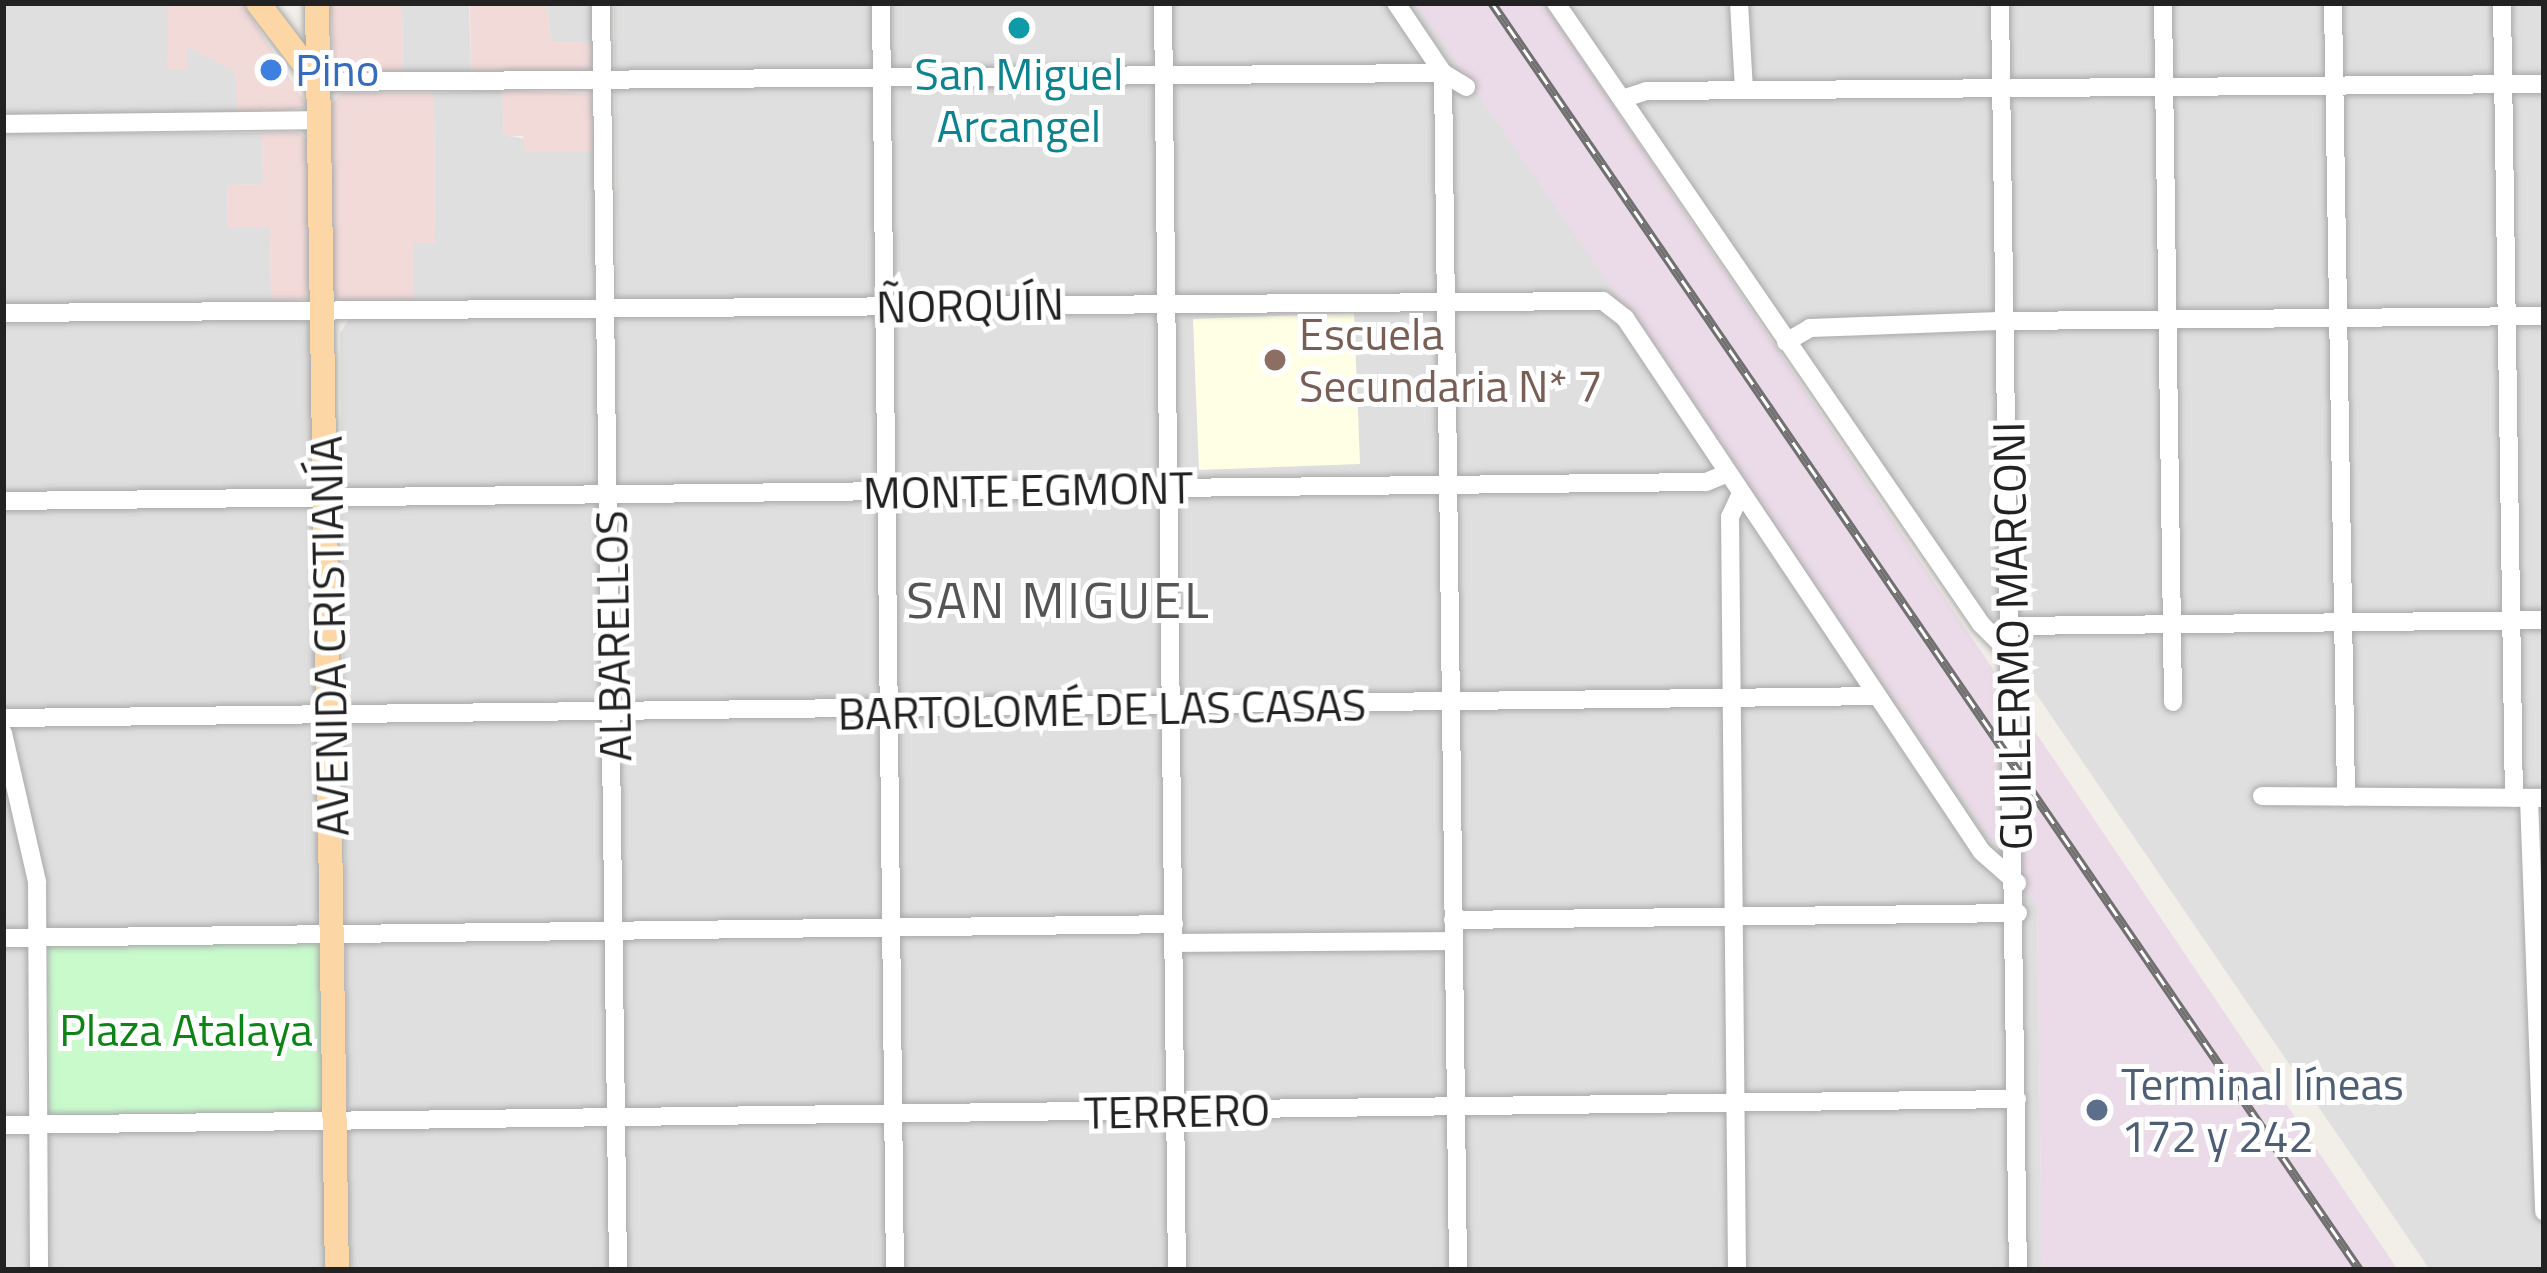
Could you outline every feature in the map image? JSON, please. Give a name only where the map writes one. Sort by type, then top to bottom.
[{"type":"main road","points":[[258,3],[318,82]]},
{"type":"main road","name":"AVENIDA CRISTIANÍA","points":[[316,3],[328,499],[337,1270]]},
{"type":"street","name":"ALBARELLOS","points":[[602,3],[618,1270]]},
{"type":"street","points":[[881,3],[895,1270]]},
{"type":"street","points":[[1162,3],[1177,1270]]},
{"type":"street","points":[[1396,3],[1443,73],[1466,87]]},
{"type":"street","points":[[1556,3],[1982,624],[2012,655]]},
{"type":"street","points":[[1739,3],[1744,90]]},
{"type":"street","name":"GUILLERMO MARCONI","points":[[2000,3],[2018,883],[2018,1270]]},
{"type":"street","points":[[2163,3],[2173,702]]},
{"type":"street","points":[[2333,3],[2346,797]]},
{"type":"street","points":[[2501,3],[2509,620],[2529,798],[2544,1212]]},
{"type":"street","points":[[318,82],[1443,73]]},
{"type":"street","points":[[1443,73],[1458,1270]]},
{"type":"street","points":[[1622,99],[1646,91],[2544,84]]},
{"type":"street","points":[[3,124],[320,120]]},
{"type":"street","name":"ÑORQUÍN","points":[[3,313],[1594,298],[1613,305],[1726,474]]},
{"type":"street","points":[[1786,342],[1810,328],[2006,321],[2544,316]]},
{"type":"street","points":[[1726,474],[1982,852],[2018,883]]},
{"type":"street","name":"MONTE EGMONT","points":[[3,501],[1706,482],[1726,474]]},
{"type":"street","points":[[1737,1270],[1730,517],[1740,496]]},
{"type":"street","points":[[2011,626],[2171,620],[2544,620]]},
{"type":"street","name":"BARTOLOMÉ DE LAS CASAS","points":[[3,718],[1172,709],[1875,696]]},
{"type":"street","points":[[3,733],[34,852],[39,938],[39,1270]]},
{"type":"street","points":[[2262,796],[2529,798]]},
{"type":"street","points":[[1453,920],[2018,913]]},
{"type":"street","points":[[3,938],[893,927],[1453,941]]},
{"type":"street","name":"TERRERO","points":[[3,1125],[2017,1100]]},
{"type":"shaded area","points":[[3,3],[168,3],[168,69],[187,46],[236,72],[238,118],[3,118]]},
{"type":"shaded area","points":[[168,3],[242,3],[308,107],[238,118],[235,72],[188,47],[187,70],[167,70]]},
{"type":"shaded area","points":[[330,3],[421,3],[402,6],[403,76],[335,73]]},
{"type":"shaded area","points":[[469,3],[471,74],[403,76],[402,5]]},
{"type":"shaded area","points":[[470,3],[547,3],[551,42],[594,43],[592,71],[471,74]]},
{"type":"shaded area","points":[[547,3],[593,3],[594,43],[551,42]]},
{"type":"shaded area","points":[[614,3],[1420,3],[2037,906],[2042,1270],[349,1270],[340,333],[350,318],[618,316]]},
{"type":"shaded area","points":[[1415,3],[1544,3],[2398,1270],[2042,1270],[2037,906]]},
{"type":"shaded area","points":[[1564,3],[2544,3],[2544,1270],[2430,1270]]},
{"type":"shaded area","points":[[502,90],[504,135],[595,152],[595,301],[414,305],[414,244],[435,243],[434,93]]},
{"type":"shaded area","points":[[502,90],[591,94],[595,152],[525,152],[523,136],[504,136]]},
{"type":"shaded area","points":[[342,93],[434,93],[435,244],[414,244],[414,305],[341,302],[333,292],[332,103]]},
{"type":"shaded area","points":[[297,132],[307,139],[310,298],[271,304],[270,228],[228,228],[227,185],[263,184],[262,133]]},
{"type":"shaded area","points":[[3,133],[262,133],[263,184],[227,185],[228,228],[270,228],[271,304],[3,306]]},
{"type":"shaded area","name":"Escuela Secundaria N* 7","points":[[1354,313],[1360,464],[1199,470],[1193,319]]},
{"type":"shaded area","points":[[303,317],[312,322],[332,1270],[3,1270],[3,320]]},
{"type":"green space","name":"Plaza Atalaya","points":[[326,938],[327,1120],[49,1123],[44,944]]},
{"type":"railway","points":[[1492,3],[2360,1270]]},
{"type":"place","name":"San Miguel Arcangel","points":[[1019,28]]},
{"type":"place","name":"Pino","points":[[271,70]]},
{"type":"place","name":"Escuela Secundaria N* 7","points":[[1275,360]]},
{"type":"place","name":"Terminal líneas 172 y 242","points":[[2097,1110]]},
{"type":"district","name":"SAN MIGUEL","points":[[1059,599]]}]
